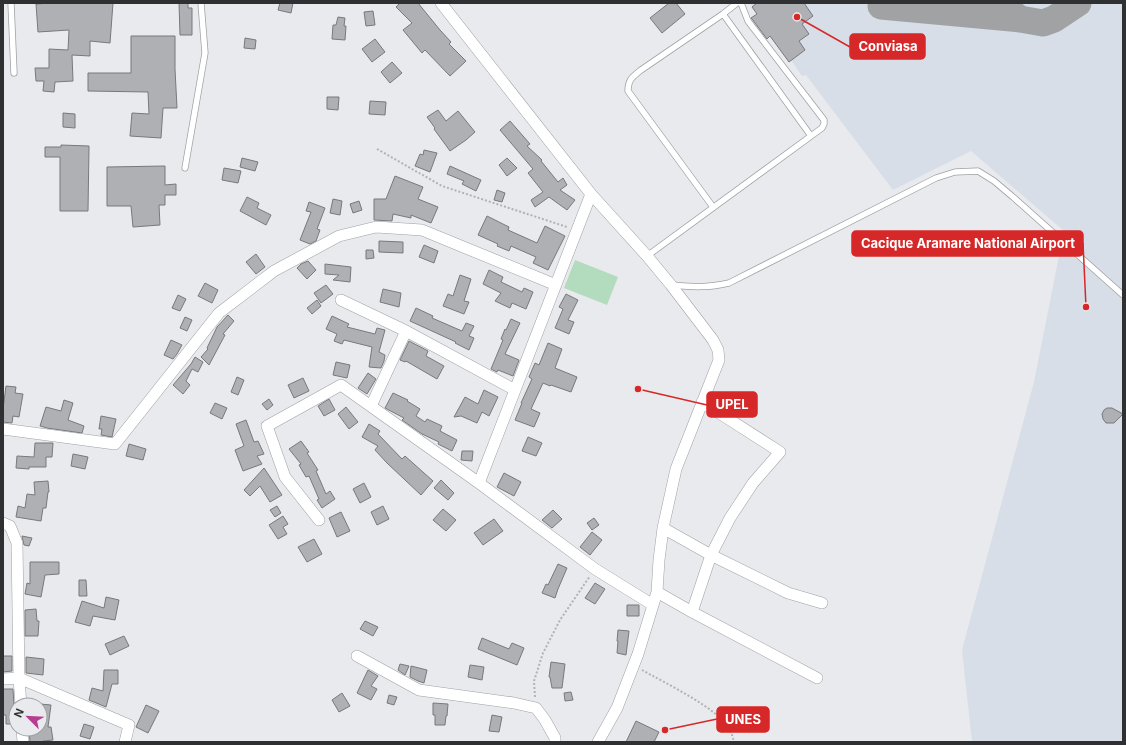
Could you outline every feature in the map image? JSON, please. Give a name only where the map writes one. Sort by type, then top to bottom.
[{"type":"street","points":[[441,3],[591,194],[672,285],[713,340],[718,350],[719,360],[676,469],[663,528],[657,592],[653,606],[634,666],[618,708],[598,742]]},
{"type":"street","points":[[479,483],[591,194]]},
{"type":"street","points":[[3,429],[115,444],[219,313],[274,271],[339,236],[376,227],[422,230],[556,285]]},
{"type":"street","points":[[341,300],[406,331],[515,390]]},
{"type":"street","points":[[371,406],[406,331]]},
{"type":"street","points":[[319,520],[286,476],[267,426],[341,385],[479,483],[595,569],[653,606]]},
{"type":"street","points":[[692,612],[711,555],[730,518],[753,483],[780,452],[702,402]]},
{"type":"street","points":[[3,523],[10,526],[17,543],[20,697]]},
{"type":"street","points":[[663,528],[711,555],[788,593],[822,603]]},
{"type":"street","points":[[657,592],[817,678]]},
{"type":"street","points":[[356,656],[419,690],[514,703],[536,708],[545,720],[555,738],[555,742]]},
{"type":"street","points":[[3,679],[19,678],[129,725],[125,742]]},
{"type":"lane","points":[[11,3],[14,73]]},
{"type":"lane","points":[[185,168],[205,54],[201,3]]},
{"type":"lane","points":[[713,207],[628,91],[628,84],[632,77],[641,70],[737,3]]},
{"type":"lane","points":[[647,256],[822,128],[824,124],[824,120],[748,21],[741,3]]},
{"type":"lane","points":[[723,14],[811,136]]},
{"type":"lane","points":[[672,285],[711,287],[729,283],[936,178],[954,172],[978,171],[1013,197],[1123,295]]},
{"type":"path","points":[[377,150],[442,186],[578,230]]},
{"type":"path","points":[[536,708],[534,681],[543,653],[560,620],[595,569]]},
{"type":"path","points":[[634,666],[681,691],[718,714],[730,729],[734,742]]},
{"type":"shaded area","points":[[750,3],[1123,3],[1123,742],[972,742],[962,650],[1034,382],[1064,231],[971,151],[893,190],[806,75],[802,76],[791,60],[789,62],[770,36],[766,39],[751,18],[757,14]]},
{"type":"green space","points":[[575,260],[618,277],[607,305],[564,288]]},
{"type":"building","points":[[113,3],[110,43],[90,41],[90,56],[72,55],[73,81],[55,82],[54,92],[43,91],[44,81],[36,81],[35,68],[49,68],[49,49],[68,50],[69,30],[38,32],[36,4]]},
{"type":"building","points":[[179,3],[188,3],[188,8],[192,8],[192,35],[180,35]]},
{"type":"building","points":[[280,3],[293,3],[291,13],[278,10]]},
{"type":"building","points":[[400,3],[418,3],[451,42],[449,44],[466,61],[450,76],[425,50],[422,53],[403,30],[412,23],[396,7]]},
{"type":"building","points":[[669,3],[676,3],[685,14],[662,33],[650,18]]},
{"type":"building","points":[[757,3],[804,3],[813,16],[802,24],[809,34],[799,41],[805,50],[789,62],[770,36],[767,39],[751,18],[757,14],[752,7]]},
{"type":"building","points":[[373,11],[375,25],[366,26],[364,12]]},
{"type":"building","points":[[338,17],[345,18],[345,40],[332,39],[333,25],[336,25]]},
{"type":"building","points":[[131,36],[175,36],[177,108],[163,108],[161,138],[130,136],[132,113],[149,114],[148,92],[88,91],[88,73],[131,73]]},
{"type":"building","points":[[245,38],[256,40],[255,49],[244,48]]},
{"type":"building","points":[[375,39],[385,52],[372,62],[362,49]]},
{"type":"building","points":[[392,62],[402,73],[390,83],[381,72]]},
{"type":"building","points":[[327,97],[339,97],[338,110],[327,109]]},
{"type":"building","points":[[370,101],[386,102],[385,115],[369,114]]},
{"type":"building","points":[[438,110],[446,121],[458,111],[475,132],[450,151],[427,117]]},
{"type":"building","points":[[63,113],[75,114],[75,128],[63,127]]},
{"type":"building","points":[[510,121],[530,144],[527,146],[542,160],[541,161],[558,182],[563,178],[567,185],[560,190],[575,200],[567,210],[549,197],[535,207],[531,200],[543,192],[528,173],[533,169],[500,130]]},
{"type":"building","points":[[61,145],[89,146],[88,211],[60,211],[60,157],[45,157],[45,147],[61,147]]},
{"type":"building","points":[[424,150],[437,153],[430,172],[415,166],[420,154],[423,155]]},
{"type":"building","points":[[242,158],[258,162],[255,171],[240,167]]},
{"type":"building","points":[[507,158],[517,168],[507,176],[499,165]]},
{"type":"building","points":[[165,166],[165,185],[176,184],[176,195],[165,195],[165,205],[159,205],[160,225],[133,227],[131,206],[107,206],[107,167]]},
{"type":"building","points":[[450,166],[481,180],[476,191],[462,184],[464,181],[447,174]]},
{"type":"building","points":[[224,168],[241,171],[238,183],[222,180]]},
{"type":"building","points":[[395,176],[423,187],[418,199],[438,207],[431,223],[411,215],[411,218],[393,214],[392,221],[374,220],[374,199],[386,199]]},
{"type":"building","points":[[497,190],[505,193],[502,202],[494,200]]},
{"type":"building","points":[[247,197],[259,203],[257,208],[271,215],[266,225],[240,211]]},
{"type":"building","points":[[333,199],[342,201],[340,215],[330,213]]},
{"type":"building","points":[[359,201],[362,210],[353,213],[350,204]]},
{"type":"building","points":[[309,202],[325,208],[317,229],[320,230],[316,241],[310,244],[300,240],[311,212],[306,211]]},
{"type":"building","points":[[487,216],[509,227],[508,230],[537,243],[545,226],[565,236],[548,270],[533,263],[536,257],[511,246],[509,251],[478,235]]},
{"type":"building","points":[[379,241],[403,242],[403,253],[379,252]]},
{"type":"building","points":[[424,245],[438,251],[434,263],[419,257]]},
{"type":"building","points":[[366,250],[373,250],[374,258],[366,259]]},
{"type":"building","points":[[256,254],[265,267],[256,274],[246,262]]},
{"type":"building","points":[[308,261],[316,270],[307,279],[297,268],[301,264]]},
{"type":"building","points":[[325,264],[351,267],[350,282],[333,280],[339,275],[325,274]]},
{"type":"building","points":[[489,270],[503,277],[501,282],[522,292],[524,288],[533,292],[526,309],[512,303],[510,308],[495,301],[501,293],[483,284]]},
{"type":"building","points":[[460,275],[471,279],[464,301],[469,302],[464,314],[443,306],[448,294],[453,296]]},
{"type":"building","points":[[205,283],[218,290],[212,303],[198,296]]},
{"type":"building","points":[[326,285],[333,294],[321,303],[314,293]]},
{"type":"building","points":[[383,289],[401,293],[399,307],[380,302]]},
{"type":"building","points":[[566,294],[578,300],[568,320],[574,322],[569,334],[555,328],[563,309],[559,307]]},
{"type":"building","points":[[178,295],[186,299],[180,311],[172,308]]},
{"type":"building","points":[[317,300],[321,306],[312,314],[307,308]]},
{"type":"building","points":[[416,308],[433,316],[432,318],[462,331],[466,323],[474,326],[469,336],[474,338],[469,350],[455,343],[456,342],[410,321]]},
{"type":"building","points":[[228,315],[234,321],[223,334],[225,335],[209,365],[201,357],[208,349],[207,348],[217,327]]},
{"type":"building","points":[[332,316],[349,324],[347,327],[375,334],[377,328],[385,330],[379,352],[385,355],[381,368],[369,367],[372,347],[344,340],[342,344],[334,341],[337,334],[326,329]]},
{"type":"building","points":[[185,317],[192,320],[187,331],[180,328]]},
{"type":"building","points":[[511,319],[520,323],[505,354],[519,360],[513,376],[491,369],[503,340],[501,339],[505,329],[506,330]]},
{"type":"building","points":[[171,340],[182,345],[173,359],[164,355]]},
{"type":"building","points":[[409,341],[428,351],[426,356],[444,366],[437,379],[406,361],[400,360]]},
{"type":"building","points":[[548,343],[562,349],[555,368],[577,377],[571,392],[543,383],[531,409],[540,413],[534,427],[515,420],[532,379],[529,377],[535,363],[539,365]]},
{"type":"building","points":[[195,357],[203,362],[198,372],[192,369],[186,381],[190,385],[183,394],[173,385]]},
{"type":"building","points":[[336,362],[350,365],[347,378],[333,375]]},
{"type":"building","points":[[368,373],[376,379],[367,394],[358,388]]},
{"type":"building","points":[[237,377],[244,380],[238,395],[231,392]]},
{"type":"building","points":[[303,378],[309,391],[294,398],[288,385]]},
{"type":"building","points":[[6,386],[16,387],[15,393],[23,394],[19,417],[13,416],[12,423],[3,422]]},
{"type":"building","points":[[484,390],[498,397],[489,416],[482,412],[477,423],[461,416],[454,417],[465,397],[478,404]]},
{"type":"building","points":[[393,393],[408,400],[407,401],[420,409],[416,416],[425,422],[427,419],[442,426],[440,431],[457,440],[452,451],[438,444],[439,442],[422,434],[402,420],[404,418],[385,408]]},
{"type":"building","points":[[269,399],[273,405],[267,410],[262,404]]},
{"type":"building","points":[[329,399],[335,410],[324,416],[318,406]]},
{"type":"building","points":[[64,400],[73,403],[68,420],[84,426],[82,433],[40,426],[46,407],[61,411]]},
{"type":"building","points":[[215,403],[227,408],[222,419],[210,413]]},
{"type":"building","points":[[346,407],[358,422],[349,429],[338,414]]},
{"type":"building","points":[[1107,408],[1112,408],[1123,414],[1114,423],[1106,423],[1102,414]]},
{"type":"building","points":[[101,416],[116,419],[112,437],[101,435],[102,429],[99,429]]},
{"type":"building","points":[[246,420],[254,442],[258,441],[264,454],[257,456],[262,464],[243,471],[235,450],[244,446],[236,424]]},
{"type":"building","points":[[369,424],[380,431],[378,434],[402,459],[405,456],[433,481],[421,495],[375,450],[378,446],[362,437]]},
{"type":"building","points":[[528,437],[542,443],[536,456],[522,451]]},
{"type":"building","points":[[301,441],[309,452],[307,453],[318,470],[316,471],[326,494],[330,491],[335,499],[322,508],[317,500],[319,499],[309,476],[306,477],[299,465],[301,464],[289,449]]},
{"type":"building","points":[[35,443],[53,443],[52,457],[46,457],[46,467],[29,467],[29,469],[16,468],[17,456],[34,457]]},
{"type":"building","points":[[129,444],[146,449],[143,460],[126,456]]},
{"type":"building","points":[[462,451],[473,451],[472,461],[461,460]]},
{"type":"building","points":[[73,454],[88,457],[85,469],[71,466]]},
{"type":"building","points":[[264,468],[282,495],[270,502],[260,486],[250,496],[244,490]]},
{"type":"building","points":[[504,473],[521,482],[514,496],[497,487]]},
{"type":"building","points":[[441,480],[454,493],[448,500],[434,488]]},
{"type":"building","points":[[48,481],[49,492],[46,508],[43,508],[41,521],[16,517],[18,506],[25,508],[27,494],[35,495],[34,482]]},
{"type":"building","points":[[364,483],[371,497],[360,503],[353,489]]},
{"type":"building","points":[[277,506],[281,513],[275,517],[270,510]]},
{"type":"building","points":[[383,506],[389,519],[377,525],[371,512]]},
{"type":"building","points":[[443,509],[456,520],[446,531],[433,520]]},
{"type":"building","points":[[553,510],[562,519],[552,528],[542,520]]},
{"type":"building","points":[[341,512],[350,531],[337,537],[329,518]]},
{"type":"building","points":[[283,516],[288,524],[283,527],[287,534],[278,539],[269,525]]},
{"type":"building","points":[[594,518],[599,525],[592,530],[587,523]]},
{"type":"building","points":[[494,519],[503,531],[483,545],[474,533]]},
{"type":"building","points":[[592,532],[602,540],[590,555],[580,547]]},
{"type":"building","points":[[22,536],[32,538],[29,546],[24,545]]},
{"type":"building","points":[[314,539],[322,554],[307,562],[298,547]]},
{"type":"building","points":[[30,562],[59,562],[59,574],[45,575],[41,597],[25,594],[27,583],[30,584]]},
{"type":"building","points":[[558,564],[567,568],[555,598],[542,593],[546,584],[548,585]]},
{"type":"building","points":[[79,580],[86,580],[87,596],[79,596]]},
{"type":"building","points":[[595,583],[605,589],[595,604],[585,598]]},
{"type":"building","points":[[106,597],[119,600],[115,620],[93,616],[90,626],[75,622],[82,601],[104,608]]},
{"type":"building","points":[[627,605],[639,605],[639,616],[627,616]]},
{"type":"building","points":[[36,609],[37,621],[39,621],[38,636],[25,636],[25,610]]},
{"type":"building","points":[[365,621],[378,627],[373,636],[360,629]]},
{"type":"building","points":[[618,630],[629,631],[626,655],[617,653]]},
{"type":"building","points":[[124,636],[129,646],[110,655],[105,644]]},
{"type":"building","points":[[482,638],[509,649],[512,643],[524,648],[517,665],[478,649]]},
{"type":"building","points":[[3,656],[12,656],[12,671],[3,672]]},
{"type":"building","points":[[26,657],[44,659],[43,675],[26,673]]},
{"type":"building","points":[[551,662],[565,664],[562,688],[552,688],[549,677]]},
{"type":"building","points":[[400,664],[409,666],[405,675],[398,670]]},
{"type":"building","points":[[470,665],[484,667],[482,680],[468,677]]},
{"type":"building","points":[[411,666],[427,670],[424,683],[410,677]]},
{"type":"building","points":[[104,670],[118,670],[118,684],[112,684],[106,707],[89,700],[92,688],[103,691]]},
{"type":"building","points":[[368,670],[378,676],[371,686],[377,689],[371,700],[357,693]]},
{"type":"building","points":[[3,689],[13,689],[13,697],[8,697],[8,724],[6,724],[6,715],[3,715]]},
{"type":"building","points":[[571,692],[573,700],[565,701],[564,693]]},
{"type":"building","points":[[342,693],[350,706],[339,712],[332,700]]},
{"type":"building","points":[[389,695],[397,697],[394,705],[387,703]]},
{"type":"building","points":[[433,703],[448,704],[445,725],[435,725]]},
{"type":"building","points":[[48,705],[51,705],[48,727]]},
{"type":"building","points":[[146,705],[159,711],[148,733],[136,727]]},
{"type":"building","points":[[492,715],[502,717],[499,732],[489,731]]},
{"type":"building","points":[[636,721],[659,732],[654,742],[626,742]]},
{"type":"building","points":[[84,724],[94,727],[90,739],[80,736]]},
{"type":"building","points":[[48,727],[51,727],[53,740],[30,742],[30,737],[48,737]]},
{"type":"taxiway","points":[[1005,8],[1020,19],[1043,23],[1054,19],[1078,3]]},
{"type":"taxiway","points":[[881,6],[1020,19]]},
{"type":"place","name":"Conviasa","points":[[797,17]]},
{"type":"place","name":"Cacique Aramare National Airport","points":[[1086,307]]},
{"type":"place","name":"UPEL","points":[[638,389]]},
{"type":"place","name":"UNES","points":[[665,730]]}]
